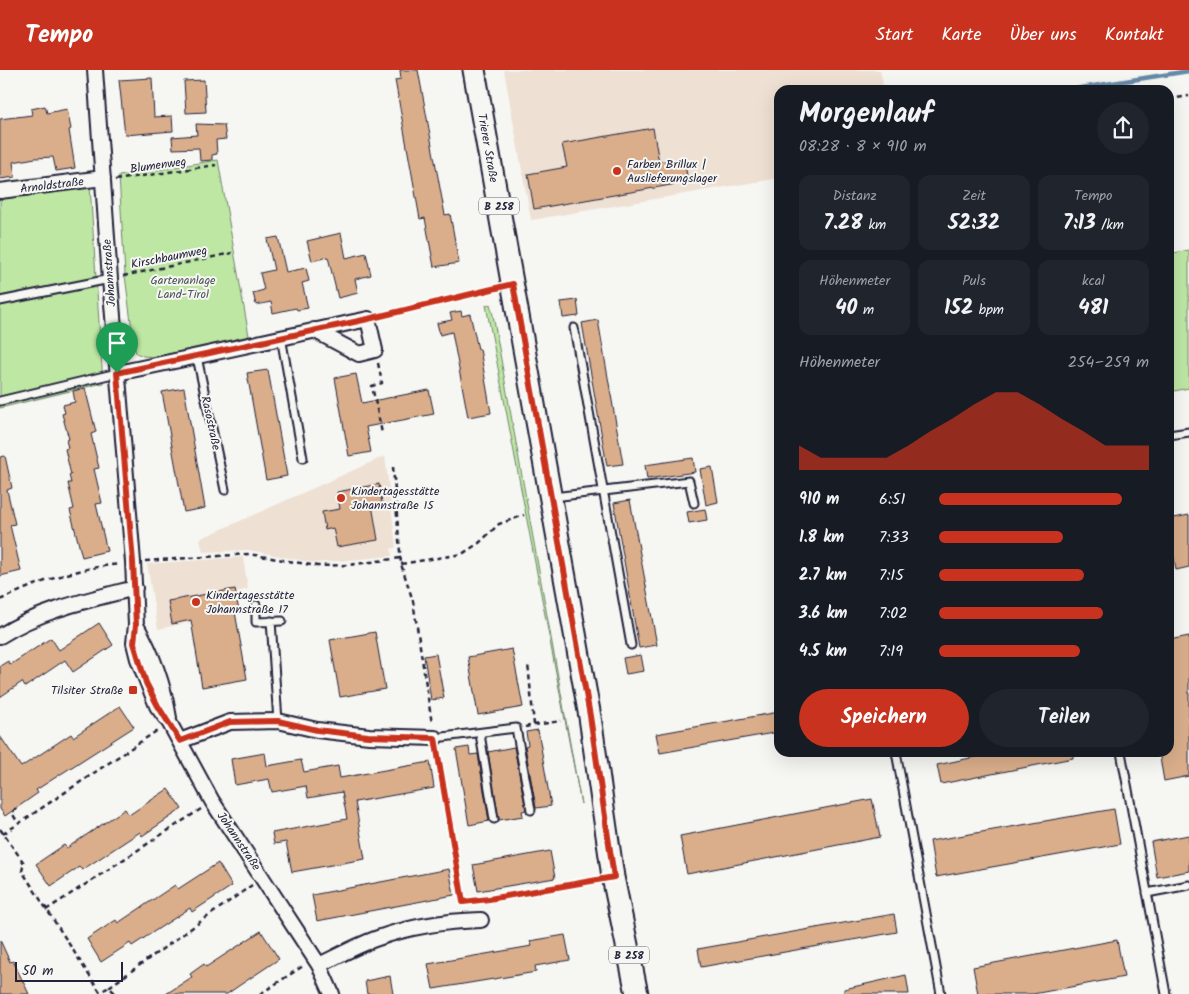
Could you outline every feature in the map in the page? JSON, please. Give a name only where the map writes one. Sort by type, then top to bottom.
[{"type":"main road","name":"Trierer Straße","points":[[474,70],[590,716],[614,877],[637,994]]},
{"type":"street","name":"Johannstraße","points":[[95,70],[135,588],[136,625],[143,638],[162,688],[169,722],[212,801],[317,962],[332,994]]},
{"type":"street","name":"Arnoldstraße","points":[[0,191],[104,180]]},
{"type":"street","points":[[117,373],[197,357],[281,337],[314,330],[368,319],[375,350],[360,354],[314,330]]},
{"type":"street","points":[[0,636],[62,606],[135,588]]},
{"type":"street","points":[[180,741],[230,722],[278,721],[317,730],[368,736],[435,738]]},
{"type":"street","points":[[317,962],[376,939],[415,928],[454,921],[481,920]]},
{"type":"lane","points":[[0,301],[110,279]]},
{"type":"lane","points":[[574,328],[631,646]]},
{"type":"lane","points":[[281,337],[303,458]]},
{"type":"lane","name":"Rasostraße","points":[[197,357],[225,490]]},
{"type":"lane","points":[[0,401],[117,373]]},
{"type":"lane","points":[[1174,434],[1189,432]]},
{"type":"lane","points":[[551,497],[689,481],[694,503]]},
{"type":"lane","points":[[256,605],[256,622],[282,621]]},
{"type":"lane","points":[[271,621],[278,721]]},
{"type":"lane","points":[[435,738],[480,734],[516,728],[531,810]]},
{"type":"lane","points":[[480,734],[494,819]]},
{"type":"lane","points":[[897,757],[941,994]]},
{"type":"lane","points":[[1122,757],[1166,994]]},
{"type":"lane","points":[[1147,893],[1189,885]]},
{"type":"path","points":[[1174,98],[1189,96]]},
{"type":"path","name":"Blumenweg","points":[[104,180],[216,165]]},
{"type":"path","name":"Kirschbaumweg","points":[[110,279],[232,254]]},
{"type":"path","points":[[368,319],[513,284]]},
{"type":"path","points":[[375,350],[382,383],[372,386],[382,433]]},
{"type":"path","points":[[393,467],[400,558],[413,601],[463,902],[614,877]]},
{"type":"path","points":[[401,564],[462,554],[479,543],[499,524],[524,515]]},
{"type":"path","points":[[0,600],[32,585],[91,566],[249,554],[317,566],[349,565],[400,558]]},
{"type":"path","points":[[528,664],[534,725]]},
{"type":"path","points":[[516,728],[561,720]]},
{"type":"path","points":[[3,834],[169,722]]},
{"type":"path","points":[[46,910],[212,801]]},
{"type":"path","points":[[16,808],[17,810],[12,813],[18,823]]},
{"type":"path","points":[[0,829],[24,863],[22,871],[100,992],[263,877]]},
{"type":"path","points":[[260,994],[317,962]]},
{"type":"path","points":[[108,987],[116,994]]},
{"type":"shaded area","points":[[504,70],[880,70],[883,85],[774,85],[774,179],[531,220]]},
{"type":"shaded area","name":"Kindertagesstätte Johannstraße 15","points":[[385,456],[396,547],[391,549],[392,556],[315,563],[249,550],[203,552],[200,539]]},
{"type":"shaded area","name":"Kindertagesstätte Johannstraße 17","points":[[243,557],[248,589],[236,592],[240,612],[158,629],[147,564]]},
{"type":"green space","name":"Gartenanlage Land-Tirol","points":[[218,160],[249,336],[155,357],[143,356],[136,353],[134,346],[125,275],[119,176]]},
{"type":"green space","points":[[90,186],[103,383],[0,408],[0,197]]},
{"type":"green space","points":[[1189,250],[1189,388],[1174,391],[1174,253]]},
{"type":"green space","points":[[490,304],[493,315],[581,804],[486,305]]},
{"type":"building","points":[[400,70],[418,70],[445,215],[450,214],[459,263],[434,267],[425,218],[420,219],[395,80],[401,79]]},
{"type":"building","points":[[152,78],[154,117],[172,116],[173,131],[125,135],[119,80]]},
{"type":"building","points":[[204,80],[206,112],[186,113],[184,81]]},
{"type":"building","points":[[45,106],[47,113],[67,109],[75,168],[56,171],[53,157],[35,158],[13,162],[15,177],[0,179],[0,119],[32,115],[31,109]]},
{"type":"building","points":[[196,124],[224,125],[226,139],[216,140],[217,154],[212,155],[212,160],[200,161],[199,148],[173,149],[172,137],[197,135]]},
{"type":"building","name":"Farben Brillux | Auslieferungslager","points":[[653,128],[659,162],[684,158],[688,182],[534,209],[528,174],[567,167],[562,144]]},
{"type":"building","points":[[341,233],[346,258],[366,253],[371,275],[355,279],[358,293],[338,298],[328,257],[312,261],[307,241]]},
{"type":"building","points":[[278,237],[286,272],[306,268],[309,281],[302,283],[308,308],[297,310],[296,308],[273,313],[271,302],[256,305],[253,293],[264,290],[260,273],[274,270],[267,239]]},
{"type":"building","points":[[577,300],[579,316],[563,318],[561,302]]},
{"type":"building","points":[[461,311],[462,316],[470,314],[478,349],[480,349],[491,413],[468,417],[452,332],[440,335],[437,323],[452,320],[450,313]]},
{"type":"building","points":[[598,320],[623,464],[607,466],[582,323]]},
{"type":"building","points":[[268,370],[287,476],[266,480],[247,373]]},
{"type":"building","points":[[356,374],[362,403],[429,390],[434,414],[366,427],[371,452],[349,456],[335,378]]},
{"type":"building","points":[[85,388],[96,432],[91,434],[99,468],[94,469],[102,503],[96,504],[107,551],[82,557],[70,510],[74,509],[68,483],[71,483],[69,475],[71,475],[65,449],[68,448],[66,440],[69,439],[62,414],[65,413],[63,405],[75,402],[73,391]]},
{"type":"building","points":[[184,388],[205,508],[184,512],[162,392]]},
{"type":"building","points":[[5,456],[12,488],[7,490],[15,524],[10,525],[21,571],[0,576],[0,457]]},
{"type":"building","points":[[693,458],[695,472],[647,479],[645,465]]},
{"type":"building","points":[[712,467],[718,502],[706,505],[700,469]]},
{"type":"building","points":[[379,484],[382,503],[372,505],[378,540],[337,547],[333,528],[325,530],[322,512],[340,509],[337,492]]},
{"type":"building","points":[[630,500],[657,645],[639,648],[614,503]]},
{"type":"building","points":[[705,509],[707,520],[689,523],[687,512]]},
{"type":"building","points":[[1189,515],[1189,567],[1176,570],[1174,558],[1174,518]]},
{"type":"building","points":[[235,589],[239,612],[235,612],[247,679],[202,687],[191,620],[172,624],[168,601]]},
{"type":"building","points":[[99,623],[113,645],[73,672],[65,660],[25,687],[22,682],[0,697],[0,666],[8,661],[10,665],[51,638],[59,650]]},
{"type":"building","points":[[375,632],[385,689],[340,697],[330,640]]},
{"type":"building","points":[[1189,636],[1189,776],[1164,781],[1160,757],[1174,757],[1174,639]]},
{"type":"building","points":[[512,649],[523,707],[478,715],[468,657]]},
{"type":"building","points":[[436,654],[444,698],[431,700],[424,656]]},
{"type":"building","points":[[641,655],[644,671],[626,674],[623,658]]},
{"type":"building","points":[[120,706],[134,727],[36,790],[38,793],[5,816],[0,809],[0,736],[21,767],[71,734],[73,737]]},
{"type":"building","points":[[774,713],[774,733],[660,753],[656,734]]},
{"type":"building","points":[[538,730],[551,806],[536,808],[525,746],[528,745],[526,732]]},
{"type":"building","points":[[469,747],[470,755],[478,754],[489,821],[469,825],[456,749]]},
{"type":"building","points":[[514,747],[526,810],[522,811],[523,816],[499,820],[488,752]]},
{"type":"building","points":[[265,753],[267,766],[301,760],[304,772],[338,766],[340,778],[430,762],[434,788],[355,802],[365,859],[292,872],[286,842],[274,844],[272,833],[347,819],[342,792],[308,798],[306,786],[272,792],[269,779],[235,785],[231,759]]},
{"type":"building","points":[[975,757],[1073,757],[941,784],[937,765]]},
{"type":"building","points":[[168,789],[182,809],[142,836],[140,832],[82,870],[79,867],[51,886],[36,864],[64,845],[67,848],[125,809],[129,815]]},
{"type":"building","points":[[872,799],[880,837],[687,874],[680,836]]},
{"type":"building","points":[[1114,809],[1120,844],[936,877],[930,841]]},
{"type":"building","points":[[1189,835],[1189,871],[1157,877],[1151,842]]},
{"type":"building","points":[[550,851],[555,878],[478,891],[473,865]]},
{"type":"building","points":[[218,863],[232,886],[192,912],[190,908],[132,946],[130,943],[101,962],[87,939],[116,920],[118,923],[175,885],[178,889]]},
{"type":"building","points":[[449,869],[454,895],[317,921],[312,895]]},
{"type":"building","points":[[894,914],[897,932],[701,967],[698,949]]},
{"type":"building","points":[[261,931],[279,959],[227,994],[166,994],[192,977],[190,974],[204,964],[206,967]]},
{"type":"building","points":[[565,935],[570,960],[535,966],[536,972],[433,989],[428,964],[532,946],[530,941]]},
{"type":"building","points":[[0,940],[10,962],[13,961],[29,994],[0,994]]},
{"type":"building","points":[[1117,940],[1124,977],[1033,994],[978,994],[973,967]]},
{"type":"building","points":[[906,975],[909,994],[844,994],[844,989]]},
{"type":"building","points":[[390,976],[393,994],[367,994],[365,981]]},
{"type":"waterway","points":[[1100,85],[1189,71]]},
{"type":"place","name":"Farben Brillux | Auslieferungslager","points":[[617,171]]},
{"type":"place","name":"Kindertagesstätte Johannstraße 15","points":[[341,498]]},
{"type":"place","name":"Kindertagesstätte Johannstraße 17","points":[[196,602]]},
{"type":"place","name":"Tilsiter Straße","points":[[133,690]]},
{"type":"route","points":[[513,284],[590,716],[614,877],[463,902],[435,738],[368,736],[317,730],[278,721],[230,722],[180,741],[146,683],[134,643],[136,625],[133,562],[117,373],[368,319],[513,284]]}]
